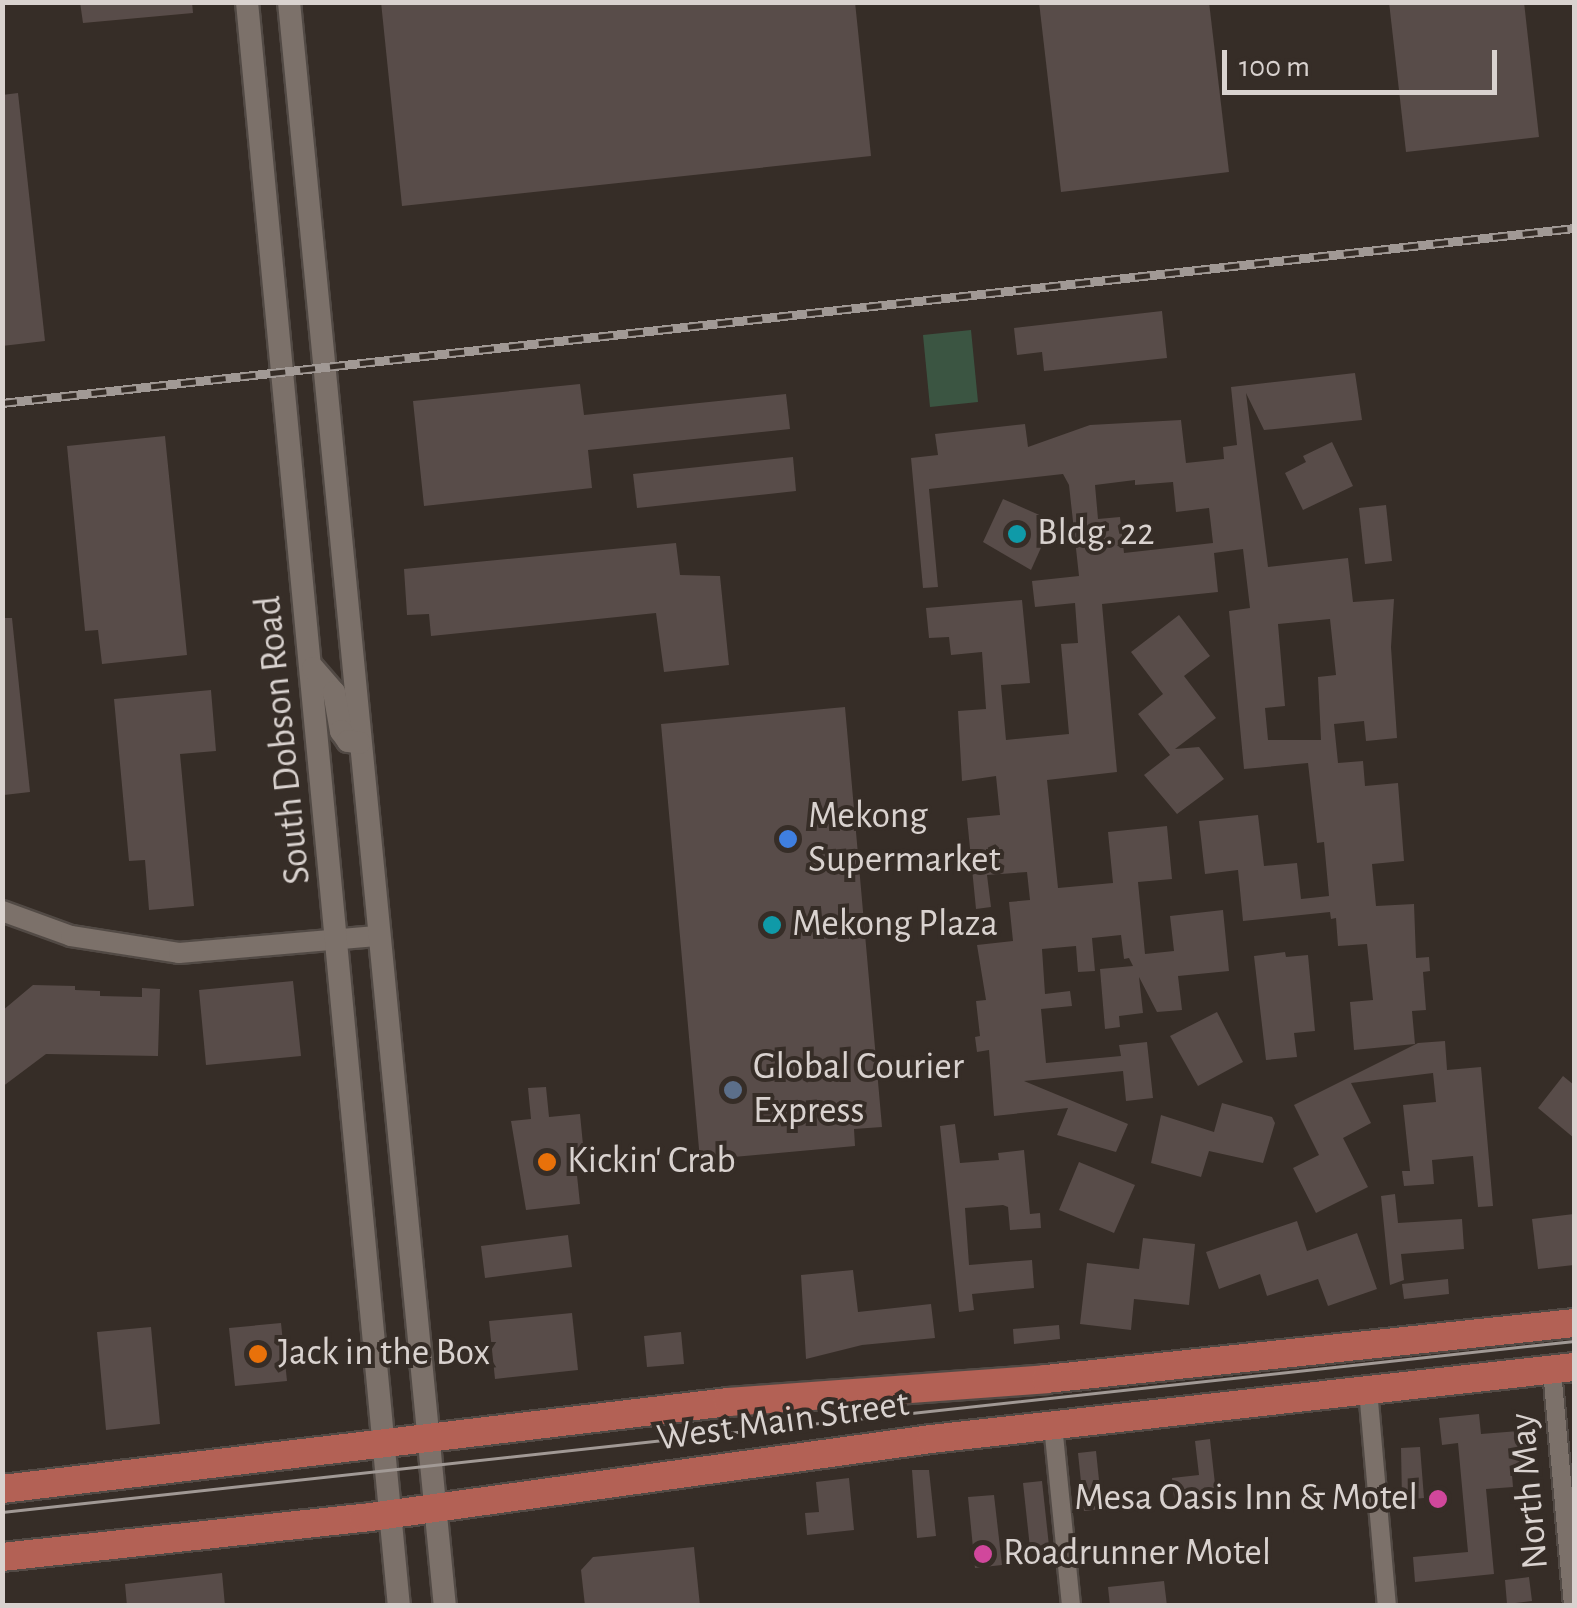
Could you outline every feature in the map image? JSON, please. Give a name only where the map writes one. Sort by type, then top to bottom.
[{"type":"main road","name":"South Dobson Road","points":[[247,2],[339,940],[381,1443],[399,1606]]},
{"type":"main road","name":"South Dobson Road","points":[[290,2],[446,1606]]},
{"type":"main road","points":[[312,668],[334,692],[341,731],[348,741],[360,743]]},
{"type":"main road","name":"West Main Street","points":[[2,1489],[728,1402],[1046,1379],[1574,1323]]},
{"type":"main road","name":"West Main Street","points":[[2,1557],[438,1508],[1053,1424],[1563,1368]]},
{"type":"street","points":[[2,911],[71,936],[146,951],[214,951],[378,936]]},
{"type":"street","name":"North May","points":[[1563,1368],[1574,1606]]},
{"type":"street","points":[[1368,1390],[1387,1606]]},
{"type":"street","points":[[1053,1424],[1071,1606]]},
{"type":"green space","points":[[971,330],[978,402],[930,407],[923,335]]},
{"type":"building","points":[[80,2],[192,2],[193,13],[83,23]]},
{"type":"building","points":[[381,2],[855,2],[871,156],[402,206]]},
{"type":"building","points":[[1039,2],[1209,2],[1229,172],[1061,192]]},
{"type":"building","points":[[1389,2],[1524,2],[1539,137],[1406,152]]},
{"type":"building","points":[[18,93],[45,341],[2,346],[2,95]]},
{"type":"building","points":[[1162,311],[1167,358],[1044,371],[1042,352],[1017,355],[1014,328]]},
{"type":"building","points":[[1355,373],[1362,420],[1264,430],[1246,393],[1268,567],[1348,558],[1353,602],[1394,599],[1391,647],[1397,738],[1366,741],[1364,721],[1334,724],[1338,763],[1363,761],[1365,786],[1398,783],[1404,861],[1372,864],[1376,906],[1414,904],[1416,958],[1429,957],[1430,971],[1423,972],[1426,1010],[1412,1011],[1415,1044],[1354,1050],[1350,1002],[1373,1000],[1367,944],[1338,946],[1336,918],[1331,919],[1330,912],[1243,921],[1238,870],[1205,874],[1199,821],[1258,815],[1264,866],[1297,863],[1301,899],[1329,896],[1324,842],[1317,843],[1308,763],[1244,769],[1229,611],[1250,608],[1243,549],[1214,553],[1218,592],[1102,604],[1117,772],[1047,780],[1058,888],[1113,883],[1108,832],[1167,826],[1172,879],[1138,882],[1145,954],[1174,951],[1170,916],[1223,910],[1229,971],[1178,976],[1182,1010],[1157,1012],[1139,977],[1143,1013],[1119,1016],[1120,1027],[1105,1029],[1100,969],[1133,966],[1129,958],[1124,959],[1121,935],[1092,938],[1095,971],[1078,972],[1076,946],[1042,949],[1045,994],[1070,991],[1072,1006],[1041,1009],[1046,1063],[1121,1056],[1119,1045],[1147,1042],[1153,1098],[1126,1101],[1123,1071],[1024,1081],[1128,1124],[1116,1152],[1057,1135],[1068,1108],[994,1116],[989,1050],[977,1052],[975,1037],[980,1036],[976,1001],[986,1000],[977,945],[1013,941],[1009,902],[1030,900],[1027,872],[987,875],[991,907],[976,909],[967,818],[1000,815],[996,776],[962,781],[958,711],[986,709],[982,652],[951,655],[949,637],[929,638],[926,608],[1022,600],[1030,683],[1001,685],[1006,740],[1069,734],[1061,644],[1078,643],[1075,603],[1035,607],[1032,581],[1079,576],[1069,485],[1063,474],[929,489],[938,587],[923,588],[911,458],[938,455],[935,434],[1025,424],[1028,447],[1090,425],[1181,420],[1186,463],[1224,459],[1223,447],[1237,445],[1231,387]],"holes":[[[1135,480],[1135,485],[1173,482],[1176,512],[1209,508],[1213,543],[1124,553],[1120,517],[1098,519],[1095,485]],[[1330,619],[1336,675],[1318,677],[1321,740],[1268,740],[1265,708],[1285,706],[1278,624]]]},
{"type":"building","points":[[580,384],[584,415],[786,394],[790,429],[588,450],[592,488],[424,506],[413,401]]},
{"type":"building","points":[[165,436],[187,655],[102,664],[98,630],[85,631],[67,446]]},
{"type":"building","points":[[1332,442],[1353,486],[1303,510],[1285,473],[1306,462],[1303,456]]},
{"type":"building","points":[[793,457],[796,491],[637,508],[633,474]]},
{"type":"building","name":"Bldg. 22","points":[[1003,499],[1053,521],[1031,570],[983,542]]},
{"type":"building","points":[[1386,505],[1392,561],[1365,564],[1359,508]]},
{"type":"building","points":[[676,543],[680,575],[720,576],[729,665],[664,672],[656,613],[431,636],[429,614],[407,615],[404,569]]},
{"type":"building","points":[[1179,615],[1210,656],[1184,676],[1216,718],[1175,749],[1199,747],[1224,779],[1177,814],[1144,775],[1170,755],[1138,714],[1163,694],[1131,652]]},
{"type":"building","points":[[2,618],[12,618],[30,792],[4,795]]},
{"type":"building","points":[[211,690],[216,751],[180,754],[194,906],[149,910],[145,860],[129,861],[114,699]]},
{"type":"building","name":"Mekong Plaza","points":[[845,707],[882,1127],[854,1129],[855,1146],[700,1160],[661,724]]},
{"type":"building","points":[[1285,952],[1286,957],[1308,955],[1315,1031],[1294,1033],[1297,1057],[1266,1060],[1254,956]]},
{"type":"building","points":[[293,981],[301,1056],[206,1065],[199,990]]},
{"type":"building","points":[[33,985],[75,986],[75,990],[100,991],[100,996],[142,997],[142,988],[160,989],[158,1056],[46,1054],[2,1087],[2,1011]]},
{"type":"building","points":[[1217,1012],[1243,1062],[1198,1086],[1170,1036]]},
{"type":"building","points":[[1445,1041],[1447,1070],[1481,1067],[1493,1206],[1478,1207],[1473,1156],[1432,1160],[1434,1184],[1404,1186],[1402,1171],[1410,1171],[1403,1105],[1436,1102],[1433,1073],[1351,1083],[1371,1123],[1343,1138],[1368,1187],[1316,1213],[1293,1168],[1319,1155],[1294,1105],[1418,1043]]},
{"type":"building","points":[[1563,1076],[1574,1085],[1574,1138],[1538,1108]]},
{"type":"building","name":"Kickin' Crab","points":[[546,1087],[549,1117],[580,1114],[584,1155],[575,1156],[580,1204],[526,1210],[511,1121],[531,1119],[528,1088]]},
{"type":"building","points":[[1222,1103],[1272,1117],[1275,1123],[1263,1163],[1209,1151],[1201,1177],[1151,1163],[1161,1115],[1214,1132]]},
{"type":"building","points":[[955,1124],[960,1163],[999,1160],[998,1153],[1024,1150],[1030,1214],[1040,1213],[1041,1228],[1010,1230],[1008,1207],[1003,1205],[965,1208],[969,1265],[1032,1260],[1034,1288],[972,1294],[974,1310],[959,1312],[940,1126]]},
{"type":"building","points":[[1079,1162],[1135,1185],[1114,1233],[1059,1210]]},
{"type":"building","points":[[1395,1194],[1398,1223],[1462,1219],[1464,1249],[1401,1254],[1404,1280],[1390,1285],[1381,1196]]},
{"type":"building","points":[[1574,1214],[1574,1265],[1538,1269],[1532,1219]]},
{"type":"building","points":[[1297,1221],[1307,1251],[1357,1233],[1377,1289],[1328,1306],[1318,1279],[1267,1296],[1260,1274],[1219,1289],[1206,1252]]},
{"type":"building","points":[[568,1235],[572,1267],[485,1278],[481,1246]]},
{"type":"building","points":[[1143,1238],[1195,1244],[1189,1305],[1134,1299],[1131,1330],[1080,1324],[1087,1263],[1139,1269]]},
{"type":"building","points":[[853,1270],[858,1312],[931,1304],[935,1338],[862,1345],[806,1359],[801,1275]]},
{"type":"building","points":[[1448,1279],[1449,1294],[1404,1299],[1402,1284]]},
{"type":"building","points":[[572,1313],[578,1370],[495,1379],[489,1321]]},
{"type":"building","name":"Jack in the Box","points":[[281,1323],[287,1381],[235,1386],[229,1328]]},
{"type":"building","points":[[1059,1325],[1060,1339],[1014,1344],[1013,1329]]},
{"type":"building","points":[[151,1327],[160,1424],[106,1430],[97,1332]]},
{"type":"building","points":[[681,1332],[684,1364],[647,1367],[644,1336]]},
{"type":"building","points":[[1479,1414],[1481,1434],[1519,1431],[1523,1473],[1512,1475],[1513,1487],[1486,1489],[1494,1574],[1415,1582],[1413,1557],[1468,1552],[1458,1443],[1442,1445],[1439,1418]]},
{"type":"building","points":[[1210,1439],[1217,1502],[1175,1507],[1172,1478],[1199,1475],[1195,1441]]},
{"type":"building","points":[[1420,1447],[1424,1498],[1402,1500],[1401,1448]]},
{"type":"building","points":[[1096,1451],[1102,1509],[1084,1511],[1078,1453]]},
{"type":"building","points":[[912,1470],[929,1470],[936,1536],[917,1538]]},
{"type":"building","points":[[849,1478],[854,1530],[807,1535],[805,1513],[819,1512],[816,1482]]},
{"type":"building","points":[[1042,1481],[1049,1546],[1030,1548],[1023,1483]]},
{"type":"building","points":[[994,1495],[1002,1565],[975,1568],[968,1497]]},
{"type":"building","points":[[694,1547],[700,1606],[585,1606],[581,1570],[593,1557]]},
{"type":"building","points":[[222,1573],[225,1606],[127,1606],[125,1584]]},
{"type":"building","points":[[1529,1577],[1532,1601],[1507,1604],[1505,1580]]},
{"type":"building","points":[[1164,1581],[1167,1606],[1110,1606],[1108,1587]]},
{"type":"tram line","points":[[2,1512],[1574,1341]]},
{"type":"railway","points":[[2,403],[1574,228]]},
{"type":"place","name":"Bldg. 22","points":[[1017,534]]},
{"type":"place","name":"Mekong Supermarket","points":[[788,839]]},
{"type":"place","name":"Mekong Plaza","points":[[772,925]]},
{"type":"place","name":"Global Courier Express","points":[[733,1090]]},
{"type":"place","name":"Kickin' Crab","points":[[547,1162]]},
{"type":"place","name":"Jack in the Box","points":[[258,1354]]},
{"type":"place","name":"Mesa Oasis Inn & Motel","points":[[1438,1499]]},
{"type":"place","name":"Roadrunner Motel","points":[[983,1554]]}]
